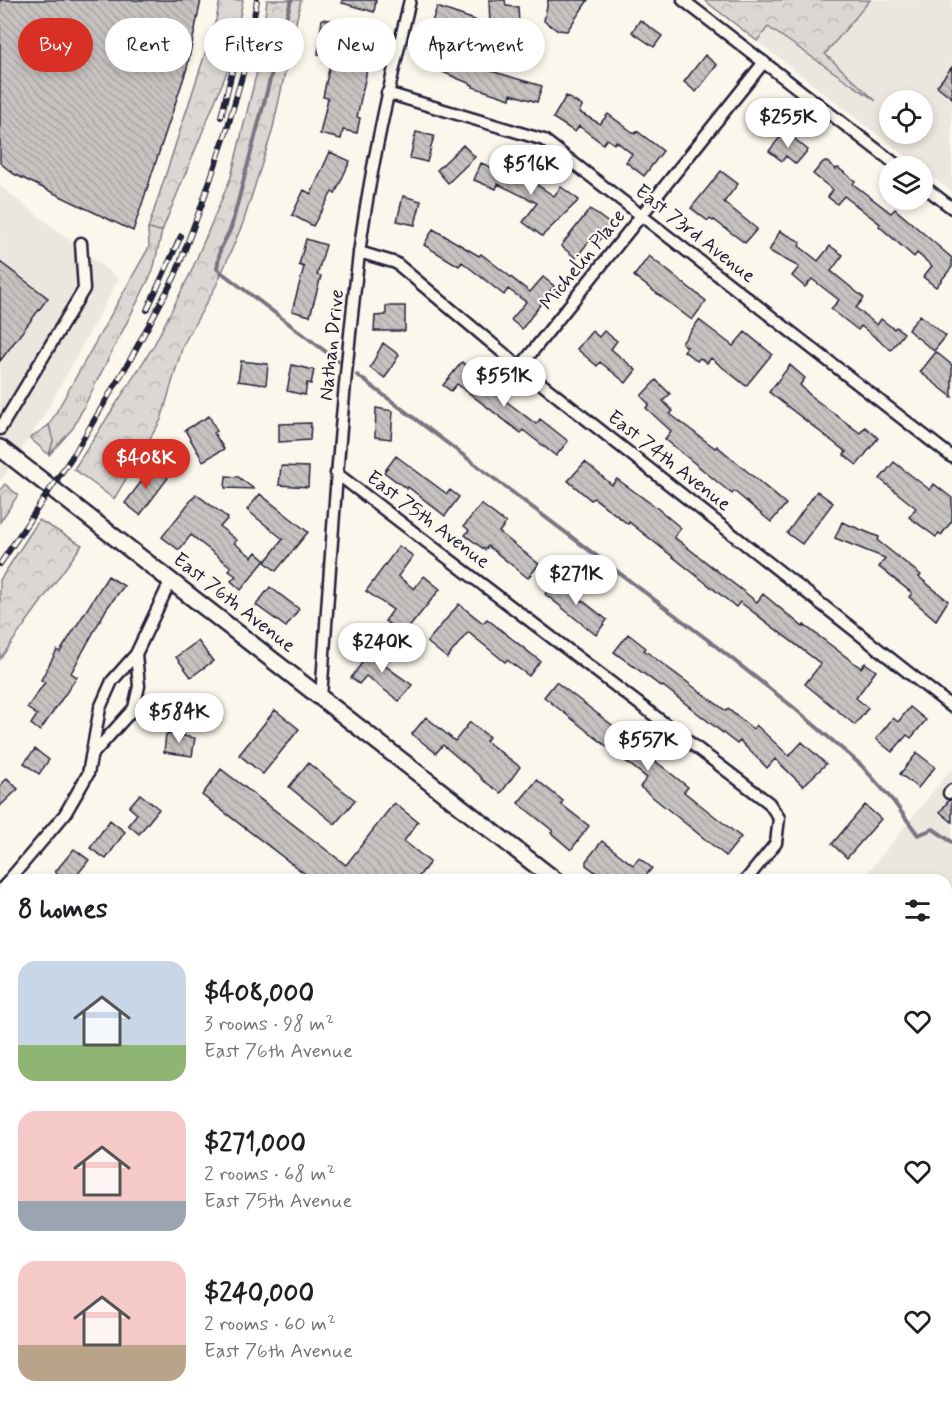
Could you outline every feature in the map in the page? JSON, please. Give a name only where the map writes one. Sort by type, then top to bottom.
[{"type":"street","name":"Nathan Drive","points":[[321,698],[336,473],[359,252],[387,93],[410,0]]},
{"type":"street","points":[[683,0],[885,156]]},
{"type":"street","name":"Michelin Place","points":[[520,367],[764,62]]},
{"type":"street","name":"East 73rd Avenue","points":[[387,93],[544,140],[952,457]]},
{"type":"street","points":[[933,193],[952,208]]},
{"type":"street","points":[[0,429],[84,289],[81,243]]},
{"type":"street","name":"East 74th Avenue","points":[[359,252],[396,263],[520,367],[952,708]]},
{"type":"street","name":"East 76th Avenue","points":[[0,448],[547,874]]},
{"type":"street","name":"East 75th Avenue","points":[[336,473],[769,803],[779,818],[776,843],[751,874]]},
{"type":"street","points":[[14,874],[65,814],[88,774],[100,708],[112,681],[136,654],[171,580]]},
{"type":"street","points":[[91,756],[134,708],[140,686],[136,654]]},
{"type":"shaded area","points":[[789,0],[952,0],[952,67],[937,86],[952,98],[952,192],[933,178],[933,156],[905,156],[890,144],[933,144],[933,90],[879,90],[879,136],[757,41]]},
{"type":"shaded area","points":[[0,186],[119,279],[42,419],[0,482]]},
{"type":"shaded area","points":[[952,768],[952,874],[867,874]]},
{"type":"green space","points":[[220,0],[243,0],[240,18],[216,18]]},
{"type":"green space","points":[[267,0],[301,0],[297,18],[265,18]]},
{"type":"green space","points":[[704,0],[870,0],[825,54],[876,101],[768,27],[757,41]]},
{"type":"green space","points":[[204,57],[204,72],[227,72],[162,231],[148,229]]},
{"type":"green space","points":[[257,72],[285,72],[272,132],[243,223],[217,284],[183,345],[161,420],[114,499],[74,469],[153,347],[191,272],[231,177]]},
{"type":"green space","points":[[148,229],[162,231],[153,271],[73,428],[49,455],[53,441],[49,425],[149,247]]},
{"type":"green space","points":[[49,425],[53,441],[49,455],[30,438]]},
{"type":"green space","points":[[5,484],[18,495],[0,522],[0,490]]},
{"type":"green space","points":[[39,520],[82,545],[0,659],[0,580]]},
{"type":"building","points":[[0,0],[201,0],[192,44],[192,18],[105,18],[105,72],[186,72],[133,231],[14,174],[0,163]]},
{"type":"building","points":[[342,0],[376,0],[374,12],[342,3]]},
{"type":"building","points":[[489,0],[505,0],[506,6],[518,7],[519,18],[490,18]]},
{"type":"building","points":[[548,0],[588,0],[567,31],[557,30],[545,22]]},
{"type":"building","points":[[437,7],[469,18],[433,18]]},
{"type":"building","points":[[640,20],[662,36],[654,47],[632,32]]},
{"type":"building","points":[[705,55],[717,65],[696,92],[684,82]]},
{"type":"building","points":[[952,67],[952,98],[937,86]]},
{"type":"building","points":[[328,72],[366,72],[357,117],[360,118],[357,133],[343,130],[341,139],[320,134],[328,98],[323,97]]},
{"type":"building","points":[[443,72],[494,72],[542,86],[537,102],[511,94],[510,99],[473,87]]},
{"type":"building","points":[[566,96],[582,106],[579,112],[600,124],[608,114],[635,134],[637,131],[663,151],[644,176],[626,162],[632,154],[616,141],[614,144],[607,139],[603,144],[579,126],[575,132],[553,118]]},
{"type":"building","points":[[785,131],[808,150],[796,164],[786,156],[782,161],[769,151]]},
{"type":"building","points":[[416,132],[434,136],[427,162],[410,158]]},
{"type":"building","points":[[463,145],[475,157],[448,183],[437,170]]},
{"type":"building","points":[[330,152],[350,161],[335,194],[332,192],[313,226],[292,215],[304,190],[311,194]]},
{"type":"building","points":[[823,162],[838,168],[855,181],[853,184],[879,204],[879,210],[887,210],[891,213],[896,210],[952,258],[952,267],[936,287],[923,277],[932,266],[917,253],[914,257],[879,226],[880,224],[844,196],[837,204],[828,197],[833,190],[813,174]]},
{"type":"building","points":[[481,163],[518,179],[523,168],[540,176],[536,184],[554,196],[561,187],[579,200],[542,236],[523,222],[537,203],[498,184],[496,189],[474,180]]},
{"type":"building","points":[[721,171],[738,184],[724,202],[757,229],[745,243],[714,220],[708,221],[691,208]]},
{"type":"building","points":[[403,196],[421,201],[415,225],[397,221]]},
{"type":"building","points":[[590,209],[611,225],[599,241],[593,236],[576,258],[561,246]]},
{"type":"building","points":[[433,229],[479,256],[481,254],[530,292],[543,277],[554,286],[522,329],[511,320],[526,302],[508,289],[504,295],[462,262],[459,266],[424,245]]},
{"type":"building","points":[[780,231],[801,242],[799,246],[818,261],[830,246],[843,255],[831,271],[864,298],[856,308],[877,325],[881,319],[904,333],[891,350],[861,326],[858,330],[831,309],[839,300],[812,279],[805,287],[792,276],[799,267],[769,251]]},
{"type":"building","points":[[306,239],[326,245],[317,275],[321,276],[310,316],[292,311],[304,267],[299,265]]},
{"type":"building","points":[[649,256],[706,301],[692,320],[634,276]]},
{"type":"building","points":[[0,262],[48,298],[0,361]]},
{"type":"building","points":[[386,306],[405,306],[405,331],[374,331],[375,316],[386,315]]},
{"type":"building","points":[[920,315],[946,336],[934,351],[908,330]]},
{"type":"building","points":[[699,320],[733,346],[745,332],[772,354],[746,386],[711,358],[707,363],[700,358],[697,361],[684,351],[687,347],[682,343]]},
{"type":"building","points":[[592,331],[599,337],[604,331],[617,341],[611,349],[636,370],[626,383],[600,362],[597,366],[577,349]]},
{"type":"building","points":[[383,343],[399,355],[385,378],[370,368]]},
{"type":"building","points":[[936,352],[952,365],[952,397],[920,372]]},
{"type":"building","points":[[241,361],[268,364],[266,385],[238,381]]},
{"type":"building","points":[[462,362],[469,368],[471,366],[494,384],[490,389],[536,424],[540,419],[568,441],[556,456],[523,430],[521,433],[457,384],[451,391],[443,385]]},
{"type":"building","points":[[292,365],[314,370],[311,384],[307,383],[305,395],[287,391]]},
{"type":"building","points":[[790,365],[805,378],[800,385],[812,397],[860,433],[865,427],[878,438],[857,465],[844,455],[846,452],[769,392]]},
{"type":"building","points":[[656,380],[670,394],[663,401],[673,411],[670,414],[715,448],[717,446],[786,504],[771,522],[734,491],[732,494],[665,439],[671,431],[646,408],[649,404],[641,396]]},
{"type":"building","points":[[376,408],[393,411],[391,439],[375,437]]},
{"type":"building","points":[[209,416],[217,431],[214,433],[224,449],[203,461],[185,430]]},
{"type":"building","points":[[311,423],[310,440],[279,442],[279,424]]},
{"type":"building","points":[[396,456],[447,494],[450,490],[459,497],[445,516],[408,487],[407,489],[384,472]]},
{"type":"building","points":[[585,462],[612,485],[617,479],[657,508],[681,528],[674,537],[757,602],[763,594],[803,627],[804,625],[861,668],[865,663],[876,671],[856,698],[868,708],[855,725],[805,684],[821,664],[740,602],[736,607],[629,522],[628,524],[594,498],[591,500],[568,481]]},
{"type":"building","points":[[894,462],[930,490],[934,484],[952,498],[952,521],[941,535],[939,533],[936,537],[909,517],[916,508],[880,479]]},
{"type":"building","points":[[153,466],[168,478],[140,515],[125,503]]},
{"type":"building","points":[[281,466],[309,467],[308,487],[279,485]]},
{"type":"building","points":[[226,476],[238,477],[254,489],[225,488]]},
{"type":"building","points":[[817,491],[833,503],[802,544],[787,533]]},
{"type":"building","points":[[196,494],[228,518],[220,527],[237,540],[234,543],[252,557],[256,552],[265,560],[241,590],[231,581],[236,576],[229,571],[231,567],[191,535],[179,550],[162,537]]},
{"type":"building","points":[[260,494],[308,532],[276,571],[265,562],[283,539],[247,510]]},
{"type":"building","points":[[481,504],[506,523],[499,532],[539,564],[528,578],[488,546],[485,550],[465,535],[469,530],[464,526]]},
{"type":"building","points":[[842,522],[879,537],[878,541],[921,575],[919,577],[948,601],[936,620],[909,597],[912,593],[879,567],[885,558],[835,538]]},
{"type":"building","points":[[399,546],[413,556],[398,576],[414,589],[424,576],[440,589],[403,635],[385,621],[393,610],[366,591]]},
{"type":"building","points":[[108,576],[124,586],[107,608],[71,673],[77,677],[40,731],[31,724],[37,715],[27,708],[45,682],[41,680],[57,650],[60,652]]},
{"type":"building","points":[[558,579],[566,586],[568,583],[577,590],[574,594],[607,620],[596,635],[545,594]]},
{"type":"building","points":[[270,587],[299,609],[286,627],[256,605]]},
{"type":"building","points":[[459,604],[483,623],[487,619],[540,661],[529,676],[507,660],[505,662],[468,632],[447,658],[427,642]]},
{"type":"building","points":[[628,634],[646,648],[644,650],[726,711],[728,709],[753,729],[756,725],[789,756],[802,742],[826,764],[803,786],[775,759],[767,768],[740,741],[737,744],[663,686],[614,652]]},
{"type":"building","points":[[198,641],[213,661],[191,677],[176,657]]},
{"type":"building","points":[[374,646],[390,658],[384,665],[412,685],[399,701],[366,676],[359,684],[351,678]]},
{"type":"building","points":[[556,682],[646,751],[645,753],[688,787],[684,792],[741,837],[726,856],[640,787],[647,778],[544,697]]},
{"type":"building","points":[[910,707],[926,720],[911,738],[907,735],[892,752],[876,739],[893,718],[898,722]]},
{"type":"building","points":[[275,710],[299,729],[263,774],[239,755]]},
{"type":"building","points":[[426,717],[455,741],[470,722],[489,737],[486,741],[520,767],[501,793],[481,779],[443,745],[436,753],[412,734]]},
{"type":"building","points":[[173,732],[184,733],[183,736],[195,738],[192,756],[164,752],[166,734],[173,735]]},
{"type":"building","points":[[35,749],[49,760],[39,774],[24,763]]},
{"type":"building","points":[[917,753],[935,767],[918,788],[900,774]]},
{"type":"building","points":[[308,763],[355,800],[335,824],[289,787]]},
{"type":"building","points":[[221,769],[346,865],[394,803],[418,822],[404,841],[430,862],[421,874],[305,874],[202,795]]},
{"type":"building","points":[[7,778],[18,789],[0,806],[0,786]]},
{"type":"building","points":[[537,780],[563,801],[561,804],[589,826],[571,850],[551,833],[553,831],[518,803]]},
{"type":"building","points":[[140,794],[159,809],[139,834],[128,825],[137,814],[129,807]]},
{"type":"building","points":[[949,800],[952,800],[952,822],[940,812]]},
{"type":"building","points":[[865,805],[881,819],[847,858],[832,844]]},
{"type":"building","points":[[110,820],[125,832],[106,859],[90,848]]},
{"type":"building","points":[[602,841],[633,865],[639,858],[652,868],[647,874],[598,874],[586,865],[586,861]]},
{"type":"building","points":[[74,849],[89,860],[78,874],[55,872]]},
{"type":"waterway","points":[[291,0],[231,228],[220,250],[217,269],[338,361]]},
{"type":"waterway","points":[[357,375],[708,640],[793,707],[861,765],[894,802],[918,835],[933,829],[952,842]]},
{"type":"railway","points":[[0,564],[74,454],[130,360],[175,276],[226,133],[245,66],[257,0]]},
{"type":"railway","points":[[221,117],[232,72]]},
{"type":"railway","points":[[147,310],[181,236]]}]
